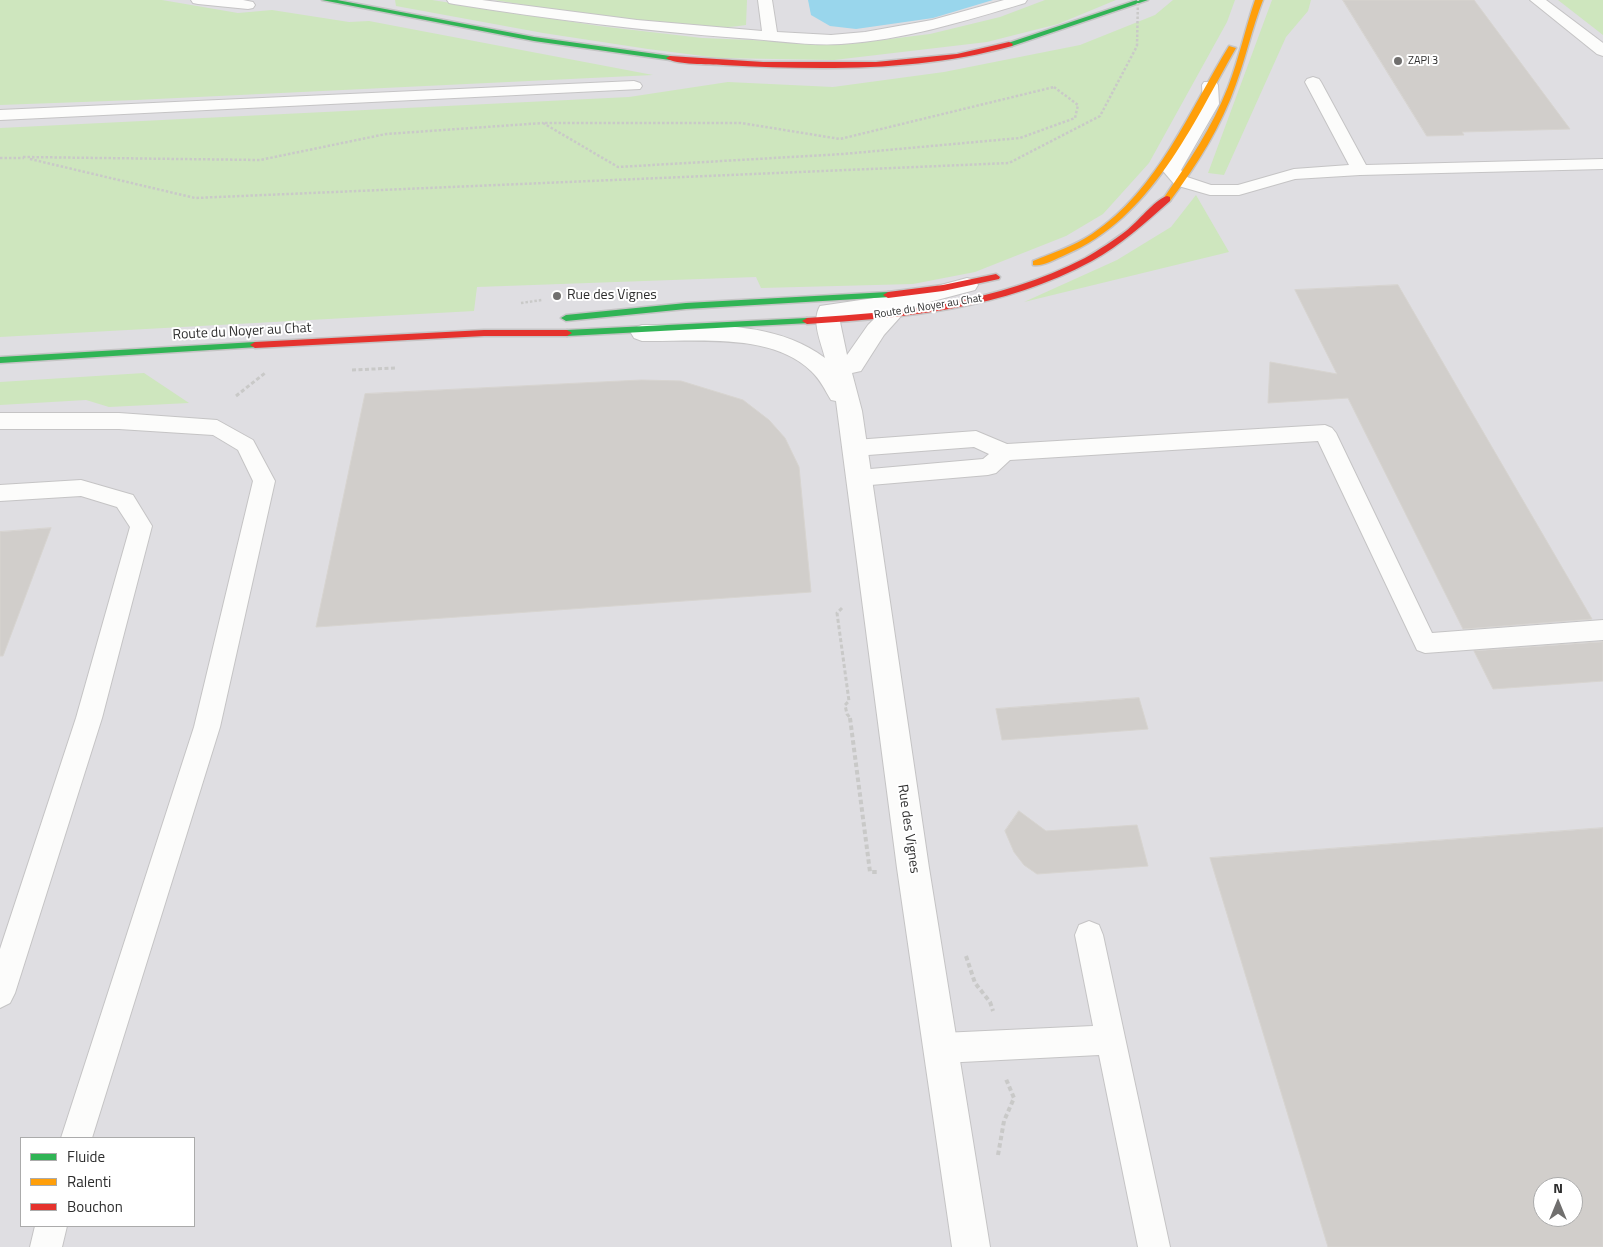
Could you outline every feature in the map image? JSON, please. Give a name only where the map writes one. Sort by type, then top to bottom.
[{"type":"street","points":[[326,0],[534,39],[708,63],[873,66],[983,52],[1144,0]]},
{"type":"street","name":"Route du Noyer au Chat","points":[[1022,269],[1067,251],[1090,239],[1111,224],[1131,204],[1160,168],[1252,15],[1259,0]]},
{"type":"street","name":"Route du Noyer au Chat","points":[[486,333],[581,316],[644,308],[891,315],[964,304],[1027,287],[1086,264],[1130,233],[1156,210],[1181,181],[1213,131],[1239,68],[1252,15]]},
{"type":"street","name":"Route du Noyer au Chat","points":[[970,283],[1006,274]]},
{"type":"street","points":[[827,313],[936,296],[970,283]]},
{"type":"street","name":"Route du Noyer au Chat","points":[[0,360],[486,333],[605,332],[706,325],[827,313]]},
{"type":"street","name":"Rue des Vignes","points":[[827,313],[853,365]]},
{"type":"street","name":"Rue des Vignes","points":[[827,313],[850,411],[913,868],[971,1247]]},
{"type":"street","name":"Rue des Vignes","points":[[850,411],[853,365],[876,330],[891,315]]},
{"type":"street","name":"Rue des Vignes","points":[[605,332],[751,336],[771,340],[794,349],[820,365],[850,411]]},
{"type":"lane","points":[[198,0],[248,5]]},
{"type":"lane","points":[[454,0],[552,16],[667,29],[840,39],[899,33],[952,21],[1020,0]]},
{"type":"lane","points":[[765,0],[770,35]]},
{"type":"lane","points":[[1538,0],[1603,51]]},
{"type":"lane","points":[[1313,82],[1360,170]]},
{"type":"lane","points":[[1210,85],[1211,104],[1172,172],[1181,181],[1210,190],[1239,190],[1294,174],[1360,170],[1603,164]]},
{"type":"lane","points":[[0,115],[634,86]]},
{"type":"lane","points":[[0,421],[119,421],[217,428],[246,445],[264,482],[207,728],[77,1137]]},
{"type":"lane","points":[[855,448],[976,439],[1004,452],[1325,433],[1425,643],[1603,630]]},
{"type":"lane","points":[[859,478],[988,467],[1004,452]]},
{"type":"lane","points":[[0,493],[81,488],[125,501],[140,526],[88,718],[0,994]]},
{"type":"lane","points":[[1089,935],[1154,1247]]},
{"type":"lane","points":[[942,1048],[1111,1040]]},
{"type":"lane","points":[[46,1247],[51,1227]]},
{"type":"path","points":[[23,157],[195,198],[1010,163],[1100,116],[1137,46],[1138,0]]},
{"type":"path","points":[[0,158],[260,160],[386,134],[543,123],[741,123],[840,139],[1054,87],[1078,105],[1075,118],[1020,138],[843,154],[618,167],[543,123]]},
{"type":"path","points":[[514,304],[552,299]]},
{"type":"path","points":[[844,606],[838,613],[849,701],[845,705],[847,714],[852,718],[870,872],[913,868]]},
{"type":"path","points":[[964,950],[980,991],[992,1003],[998,1046],[1008,1087],[1014,1098],[1004,1121],[998,1154],[999,1164]]},
{"type":"shaded area","points":[[0,0],[1603,0],[1603,1247],[0,1247]]},
{"type":"green space","points":[[0,0],[162,0],[238,13],[272,10],[349,22],[369,21],[653,75],[0,105]]},
{"type":"green space","points":[[395,0],[432,0],[599,26],[702,38],[849,44],[930,34],[1000,17],[1045,0],[1116,0],[1058,24],[987,42],[834,60],[718,58],[648,49],[543,33],[396,6]]},
{"type":"green space","points":[[494,0],[747,0],[746,25],[701,27],[671,25]]},
{"type":"green space","points":[[1173,0],[1235,0],[1227,22],[1149,163],[1103,214],[1066,236],[975,272],[913,284],[761,288],[756,277],[477,287],[474,311],[0,337],[0,128],[629,97],[728,82],[833,87],[944,72],[1080,45],[1155,15]]},
{"type":"green space","points":[[1272,0],[1311,0],[1308,11],[1286,37],[1224,175],[1208,173]]},
{"type":"green space","points":[[1558,0],[1603,0],[1603,35]]},
{"type":"green space","points":[[1196,195],[1229,252],[1024,302],[1117,260],[1171,227]]},
{"type":"green space","points":[[144,373],[189,403],[109,407],[86,400],[0,405],[0,382]]},
{"type":"water","points":[[808,0],[993,0],[933,18],[856,29],[830,26],[811,15]]},
{"type":"building","points":[[1343,0],[1474,0],[1570,129],[1462,132],[1464,135],[1427,136]]},
{"type":"building","points":[[1398,285],[1592,619],[1463,629],[1348,398],[1268,403],[1270,362],[1337,374],[1295,290]]},
{"type":"building","points":[[642,380],[681,381],[743,400],[769,420],[785,438],[799,467],[811,592],[316,627],[365,394]]},
{"type":"building","points":[[51,528],[3,656],[0,656],[0,532]]},
{"type":"building","points":[[1603,642],[1603,681],[1493,689],[1474,651]]},
{"type":"building","points":[[1139,698],[1148,729],[1002,740],[996,709]]},
{"type":"building","points":[[1019,811],[1046,831],[1137,825],[1148,866],[1037,874],[1024,865],[1014,852],[1005,831]]},
{"type":"building","points":[[1603,828],[1603,1247],[1328,1247],[1210,858]]},
{"type":"traffic: fast","points":[[326,0],[534,39],[670,58]]},
{"type":"traffic: fast","points":[[1009,44],[1144,0]]},
{"type":"traffic: fast","points":[[566,318],[686,306],[888,295]]},
{"type":"traffic: fast","points":[[567,333],[807,321]]},
{"type":"traffic: fast","points":[[0,360],[255,345]]},
{"type":"traffic: slow","points":[[1167,199],[1199,153],[1225,104],[1241,61],[1259,0]]},
{"type":"traffic: slow","points":[[1036,263],[1070,249],[1102,231],[1141,194],[1175,147],[1232,48]]},
{"type":"traffic: jam","points":[[670,58],[763,64],[876,65],[957,57],[1009,44]]},
{"type":"traffic: jam","points":[[807,321],[905,313],[953,306],[1001,295],[1046,280],[1089,259],[1130,232],[1167,199]]},
{"type":"traffic: jam","points":[[888,295],[943,288],[996,277]]},
{"type":"traffic: jam","points":[[255,345],[484,333],[567,333]]},
{"type":"place","name":"ZAPI 3","points":[[1398,61]]},
{"type":"place","name":"Rue des Vignes","points":[[557,296]]}]
